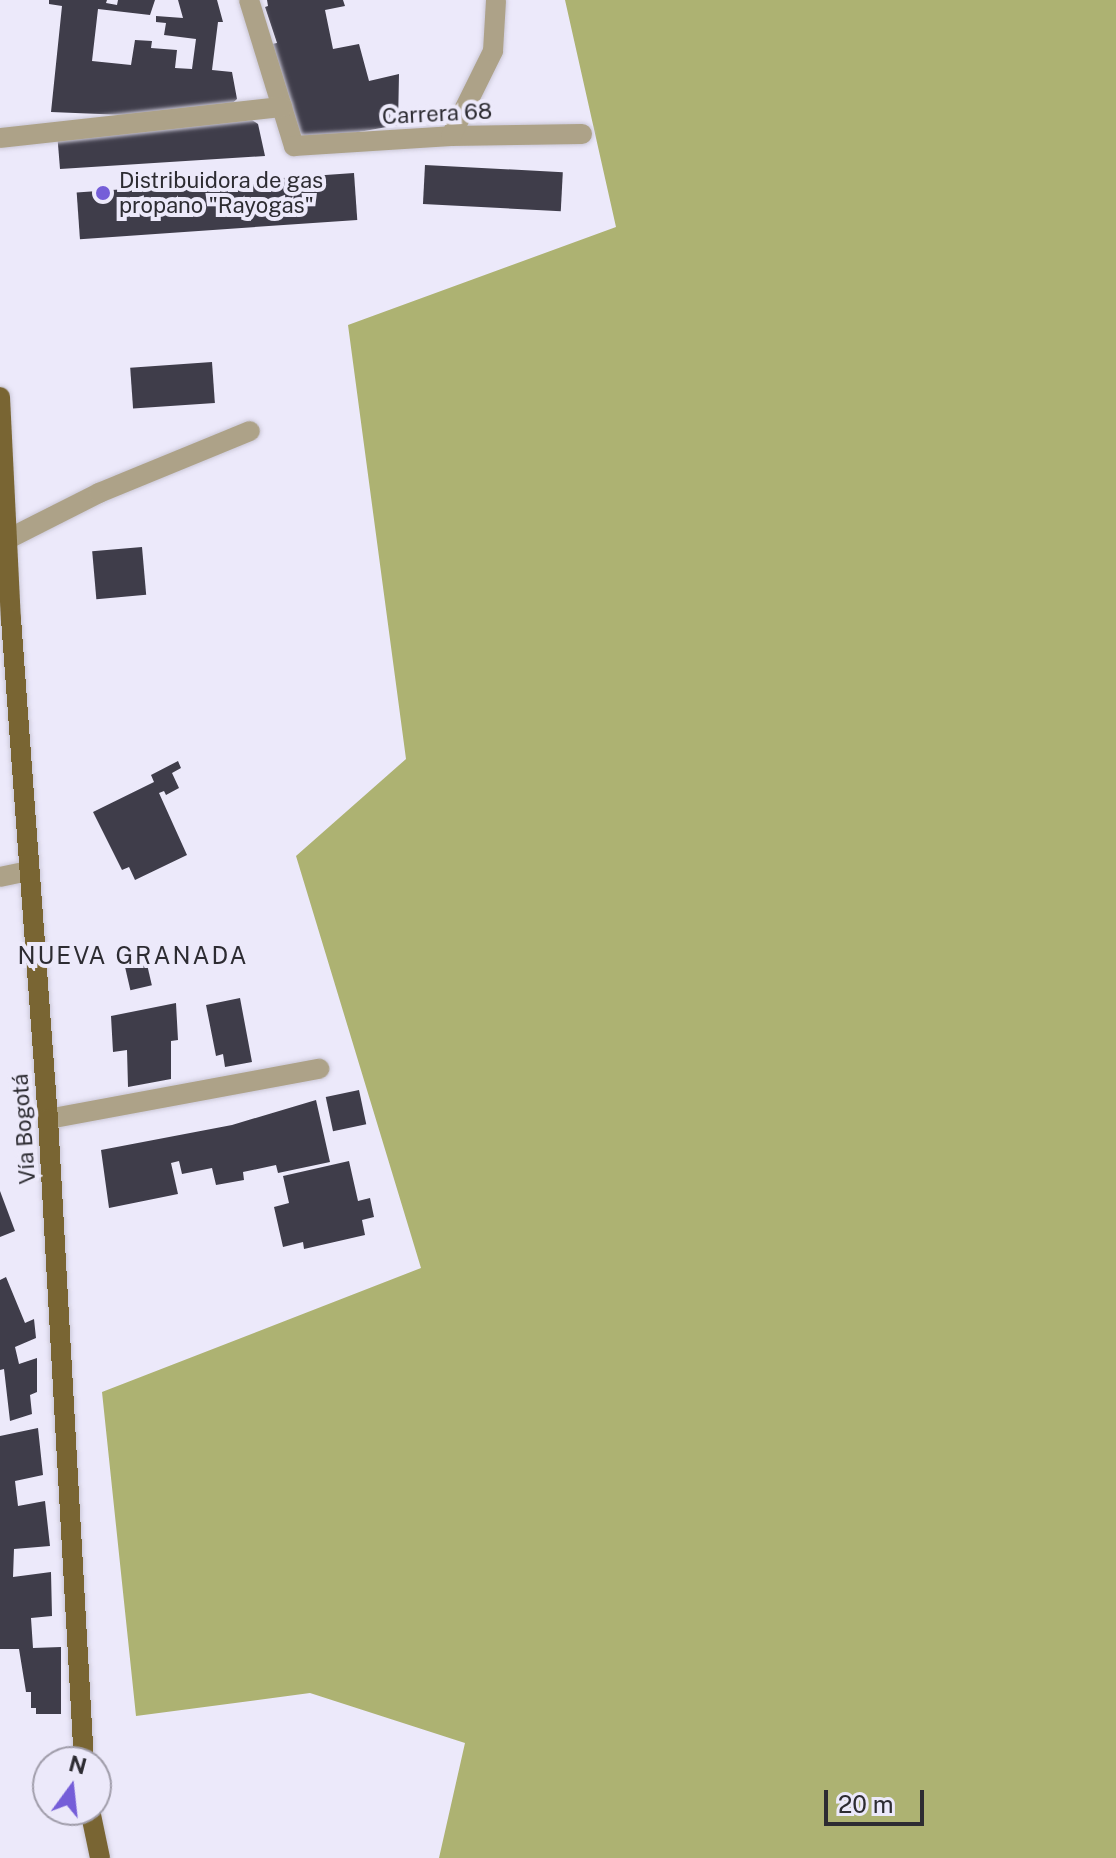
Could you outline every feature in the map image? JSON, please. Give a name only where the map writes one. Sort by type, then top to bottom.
[{"type":"main road","name":"Vía Bogotá","points":[[0,397],[10,538],[6,621],[48,1119],[83,1746]]},
{"type":"main road","points":[[93,1826],[100,1858]]},
{"type":"street","points":[[0,138],[282,107],[249,0]]},
{"type":"street","points":[[451,136],[493,51],[496,1]]},
{"type":"street","name":"Carrera 68","points":[[282,107],[294,146],[451,136],[582,134]]},
{"type":"street","points":[[10,538],[99,493],[250,431]]},
{"type":"street","points":[[0,877],[29,871]]},
{"type":"street","points":[[48,1119],[319,1069]]},
{"type":"green space","points":[[565,0],[1116,0],[1116,1858],[439,1858],[465,1743],[310,1693],[136,1716],[102,1392],[421,1268],[296,856],[406,759],[348,325],[616,227]]},
{"type":"building","points":[[49,0],[107,0],[106,3],[117,5],[118,0],[155,0],[150,15],[98,9],[92,61],[131,65],[135,40],[152,41],[151,48],[177,50],[175,68],[192,69],[196,39],[164,35],[166,23],[156,22],[156,16],[183,18],[178,0],[217,0],[223,22],[218,22],[212,70],[232,72],[237,99],[227,108],[124,115],[51,112],[62,6],[49,4]]},
{"type":"building","points":[[267,0],[343,0],[345,6],[325,10],[333,49],[359,44],[369,81],[399,74],[398,125],[297,143],[272,44],[277,43],[265,7],[268,6]]},
{"type":"building","points":[[252,120],[258,124],[265,156],[60,169],[57,132]]},
{"type":"building","points":[[425,165],[563,172],[561,211],[423,204]]},
{"type":"building","points":[[354,173],[357,220],[80,239],[77,192]]},
{"type":"building","points":[[212,362],[215,403],[133,409],[130,368]]},
{"type":"building","points":[[142,547],[146,595],[96,599],[92,551]]},
{"type":"building","points":[[178,761],[181,768],[172,773],[179,788],[166,795],[164,791],[159,793],[187,855],[135,880],[129,867],[122,870],[93,812],[154,782],[151,775]]},
{"type":"building","points":[[146,960],[152,985],[130,990],[125,965]]},
{"type":"building","points":[[240,998],[252,1062],[225,1067],[223,1054],[216,1056],[206,1005]]},
{"type":"building","points":[[176,1003],[178,1040],[171,1041],[171,1079],[128,1087],[127,1050],[113,1052],[111,1016]]},
{"type":"building","points":[[359,1090],[366,1124],[333,1131],[326,1097]]},
{"type":"building","points":[[316,1100],[330,1162],[278,1173],[276,1165],[243,1172],[244,1180],[216,1185],[212,1168],[182,1174],[179,1161],[171,1163],[178,1194],[109,1208],[101,1150],[232,1125]]},
{"type":"building","points":[[349,1161],[358,1201],[370,1198],[374,1217],[362,1220],[365,1235],[304,1249],[303,1242],[283,1247],[274,1207],[289,1203],[283,1176]]},
{"type":"building","points":[[0,1191],[15,1231],[0,1237]]},
{"type":"building","points":[[6,1277],[25,1323],[34,1319],[36,1338],[15,1347],[19,1364],[37,1358],[37,1392],[30,1395],[32,1414],[10,1421],[4,1369],[0,1370],[0,1280]]},
{"type":"building","points":[[38,1428],[43,1475],[15,1481],[18,1506],[45,1501],[50,1546],[14,1549],[13,1577],[51,1572],[52,1616],[31,1618],[33,1648],[61,1647],[61,1714],[36,1714],[36,1708],[31,1708],[31,1692],[26,1692],[19,1649],[0,1649],[0,1436]]},
{"type":"place","name":"Distribuidora de gas propano \"Rayogas\"","points":[[103,193]]},
{"type":"district","name":"NUEVA GRANADA","points":[[133,956]]}]
